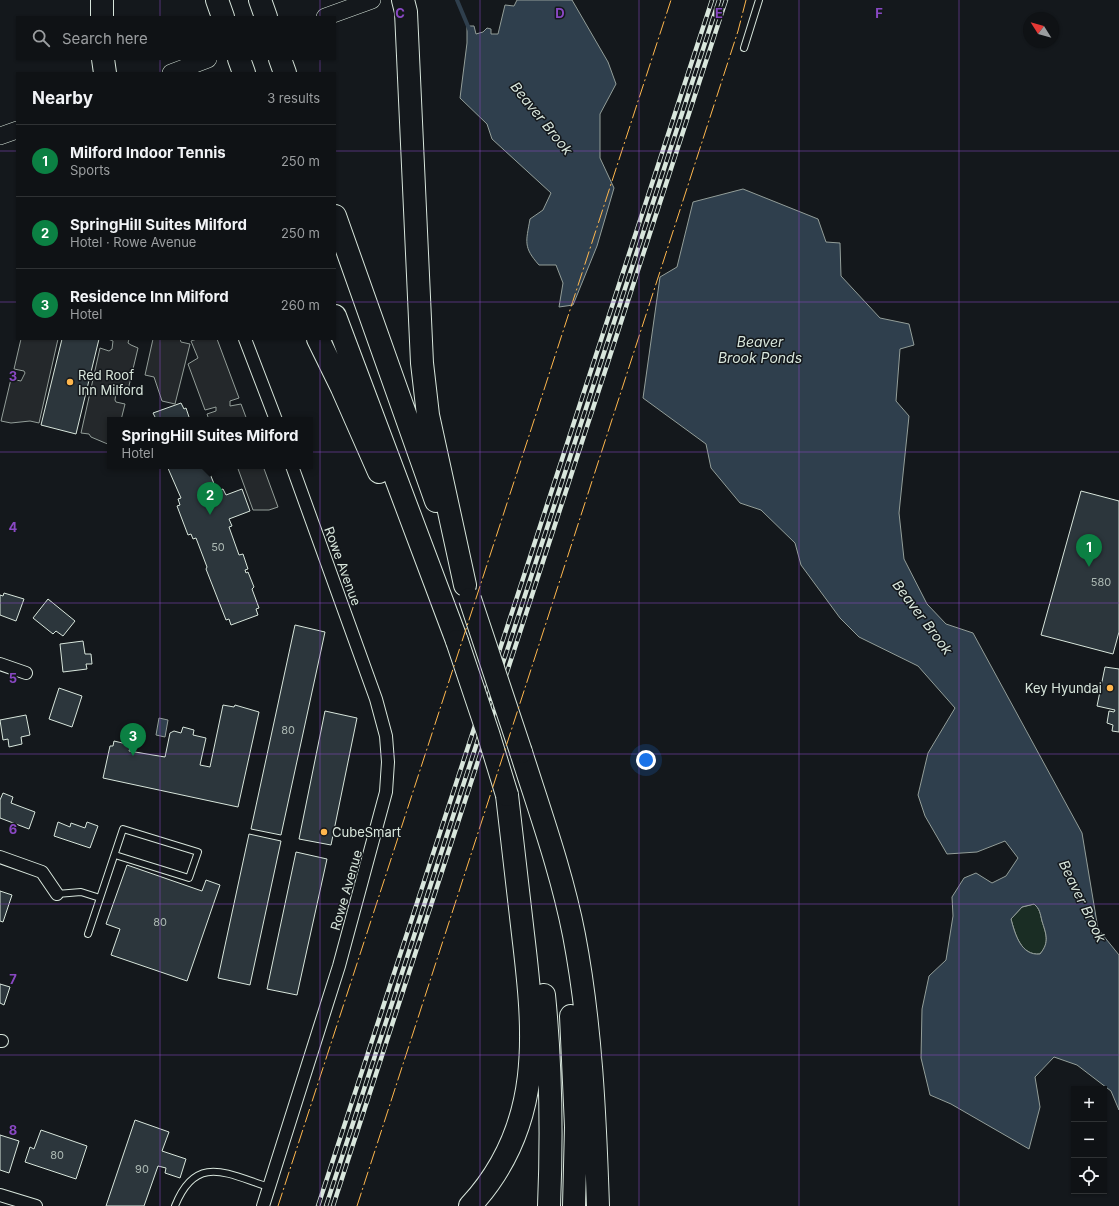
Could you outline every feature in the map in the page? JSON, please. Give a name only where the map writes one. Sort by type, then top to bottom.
[{"type":"highway","points":[[102,0],[102,16]]},
{"type":"highway","points":[[260,0],[266,16]]},
{"type":"highway","points":[[403,0],[406,12],[422,363],[426,400],[428,416],[468,592]]},
{"type":"highway","points":[[103,60],[105,72]]},
{"type":"highway","points":[[239,60],[244,72]]},
{"type":"highway","points":[[280,60],[285,72]]},
{"type":"highway","points":[[336,219],[468,592],[521,752],[562,887],[574,934],[582,983],[591,1078],[598,1206]]},
{"type":"highway","points":[[336,319],[457,641],[507,795],[528,885],[542,978],[550,1074],[551,1123],[549,1206]]},
{"type":"highway","points":[[318,340],[342,388],[392,500],[437,589]]},
{"type":"highway","points":[[521,752],[535,802],[554,889],[568,984],[575,1080],[576,1127],[574,1206]]},
{"type":"highway","points":[[470,1206],[491,1181],[503,1162],[520,1122],[528,1085],[532,1041],[531,1000],[507,795]]},
{"type":"main road","points":[[328,16],[372,0]]},
{"type":"main road","points":[[174,72],[205,60]]},
{"type":"main road","points":[[0,136],[16,130]]},
{"type":"street","points":[[245,340],[275,417]]},
{"type":"street","name":"Rowe Avenue","points":[[263,1206],[336,974],[364,879],[386,792],[388,762],[386,736],[376,699],[293,469]]},
{"type":"street","points":[[0,664],[26,673]]},
{"type":"street","points":[[0,857],[42,872],[57,894]]},
{"type":"street","points":[[0,1195],[36,1206]]},
{"type":"lane","points":[[744,48],[759,0]]},
{"type":"lane","points":[[88,934],[123,829],[198,852],[189,878],[115,855]]},
{"type":"lane","points":[[57,894],[81,892],[100,898]]},
{"type":"lane","points":[[175,1206],[180,1193],[196,1174],[216,1170],[269,1187]]},
{"type":"green space","points":[[1034,904],[1040,911],[1046,938],[1045,946],[1040,954],[1033,954],[1024,948],[1017,937],[1011,919],[1022,907]]},
{"type":"shaded area","points":[[21,340],[58,340],[39,423],[30,421],[11,423],[1,421],[11,379],[21,381],[25,373],[24,371],[14,369]]},
{"type":"shaded area","points":[[110,340],[129,340],[128,343],[138,348],[127,394],[119,392],[116,393],[116,402],[125,404],[122,417],[107,417],[107,444],[91,437],[89,434],[81,433],[100,348],[109,351],[112,349],[113,341]]},
{"type":"shaded area","points":[[153,340],[180,340],[181,342],[190,344],[175,404],[162,401],[154,377],[145,375]]},
{"type":"shaded area","points":[[217,340],[239,398],[230,401],[230,406],[241,404],[246,417],[208,417],[207,414],[216,411],[216,407],[205,410],[188,364],[198,358],[191,341]]},
{"type":"shaded area","points":[[238,469],[264,469],[278,507],[269,510],[253,510]]},
{"type":"water","points":[[517,0],[572,0],[608,62],[616,84],[600,114],[600,158],[614,188],[597,246],[573,305],[559,307],[563,283],[556,265],[539,265],[530,253],[527,244],[527,233],[530,219],[543,210],[551,193],[492,139],[487,124],[460,98],[467,43],[467,26],[474,26],[476,34],[483,32],[487,28],[491,29],[491,34],[498,34],[505,5],[514,6]]},
{"type":"water","name":"Beaver Brook Ponds","points":[[743,189],[818,219],[826,242],[840,243],[841,276],[880,318],[909,324],[914,345],[900,349],[896,401],[909,416],[899,513],[904,559],[927,604],[946,624],[973,633],[1082,833],[1098,929],[1119,955],[1119,1110],[1111,1091],[1107,1088],[1107,1086],[1104,1086],[1077,1065],[1054,1057],[1035,1077],[1040,1107],[1029,1149],[951,1104],[930,1095],[921,1058],[922,1009],[929,976],[946,960],[953,916],[952,897],[964,878],[976,873],[992,883],[1006,876],[1018,858],[1005,841],[977,852],[947,854],[925,816],[918,795],[928,753],[955,708],[918,666],[859,637],[840,618],[801,565],[795,543],[761,510],[740,503],[711,468],[706,444],[643,398],[660,277],[677,267],[693,202]],"holes":[[[1034,904],[1039,909],[1045,930],[1046,942],[1040,954],[1033,954],[1024,948],[1020,943],[1011,919],[1022,907]]]},
{"type":"water","points":[[159,718],[168,720],[165,737],[156,735]]},
{"type":"building","name":"Red Roof Inn Milford","points":[[62,340],[99,340],[76,434],[41,425]]},
{"type":"building","points":[[181,403],[184,409],[186,408],[189,417],[155,417],[153,413]]},
{"type":"building","points":[[168,469],[208,469],[217,491],[223,489],[226,495],[242,489],[250,511],[229,519],[232,526],[229,527],[239,555],[243,554],[248,569],[245,570],[246,573],[248,572],[254,587],[252,589],[259,608],[256,609],[258,615],[231,625],[229,619],[226,620],[206,569],[207,567],[196,538],[193,539],[191,534],[188,535],[177,506],[180,505],[178,499],[181,498]]},
{"type":"building","points":[[1081,491],[1119,501],[1119,632],[1113,654],[1041,635]]},
{"type":"building","points":[[4,593],[24,599],[16,621],[0,615],[0,595],[3,596]]},
{"type":"building","points":[[48,599],[75,621],[63,636],[56,631],[53,634],[33,618]]},
{"type":"building","points":[[295,625],[325,632],[281,835],[251,829]]},
{"type":"building","points":[[83,641],[85,654],[91,654],[92,664],[86,664],[87,669],[63,672],[60,644]]},
{"type":"building","name":"Key Hyundai","points":[[1105,667],[1119,669],[1119,732],[1112,731],[1113,725],[1107,723],[1109,711],[1114,712],[1115,710],[1097,706]]},
{"type":"building","points":[[59,688],[82,696],[72,727],[49,719]]},
{"type":"building","points":[[223,705],[234,707],[235,705],[259,712],[238,807],[103,778],[110,746],[113,746],[114,741],[131,745],[129,751],[165,757],[170,733],[174,731],[181,733],[183,727],[194,730],[193,735],[206,738],[200,765],[210,767]]},
{"type":"building","points":[[325,711],[357,718],[331,845],[299,839]]},
{"type":"building","points":[[26,715],[30,735],[21,737],[22,744],[9,747],[8,739],[3,740],[0,720]]},
{"type":"building","points":[[3,793],[13,797],[11,803],[35,812],[29,829],[0,818],[0,800]]},
{"type":"building","points":[[58,822],[70,827],[71,823],[85,828],[87,822],[98,826],[90,848],[54,836]]},
{"type":"building","points":[[249,834],[281,841],[250,985],[218,978]]},
{"type":"building","points":[[296,852],[327,859],[297,995],[267,989]]},
{"type":"building","points":[[127,865],[202,891],[206,880],[220,885],[187,981],[111,955],[120,929],[106,924]]},
{"type":"building","points":[[0,891],[12,895],[3,922],[0,921]]},
{"type":"building","points":[[0,984],[10,987],[4,1005],[0,1003]]},
{"type":"building","points":[[135,1120],[169,1132],[162,1151],[186,1159],[180,1178],[165,1173],[166,1168],[158,1166],[144,1206],[106,1206]]},
{"type":"building","points":[[41,1130],[87,1146],[76,1179],[25,1162],[30,1147],[34,1149]]},
{"type":"building","points":[[0,1135],[19,1141],[9,1173],[0,1170]]},
{"type":"waterway","name":"Beaver Brook","points":[[457,0],[470,31]]},
{"type":"railway","points":[[318,1206],[712,0]]},
{"type":"railway","points":[[326,1206],[719,0]]},
{"type":"railway","points":[[333,1206],[726,0]]},
{"type":"power","points":[[278,1206],[671,0]]},
{"type":"power","points":[[357,1206],[738,31],[746,0]]},
{"type":"place","name":"Red Roof Inn Milford","points":[[70,382]]},
{"type":"place","name":"SpringHill Suites Milford","points":[[210,515]]},
{"type":"place","name":"Milford Indoor Tennis","points":[[1089,567]]},
{"type":"place","name":"Key Hyundai","points":[[1110,688]]},
{"type":"place","name":"Residence Inn Milford","points":[[133,756]]},
{"type":"place","name":"CubeSmart","points":[[324,832]]}]
